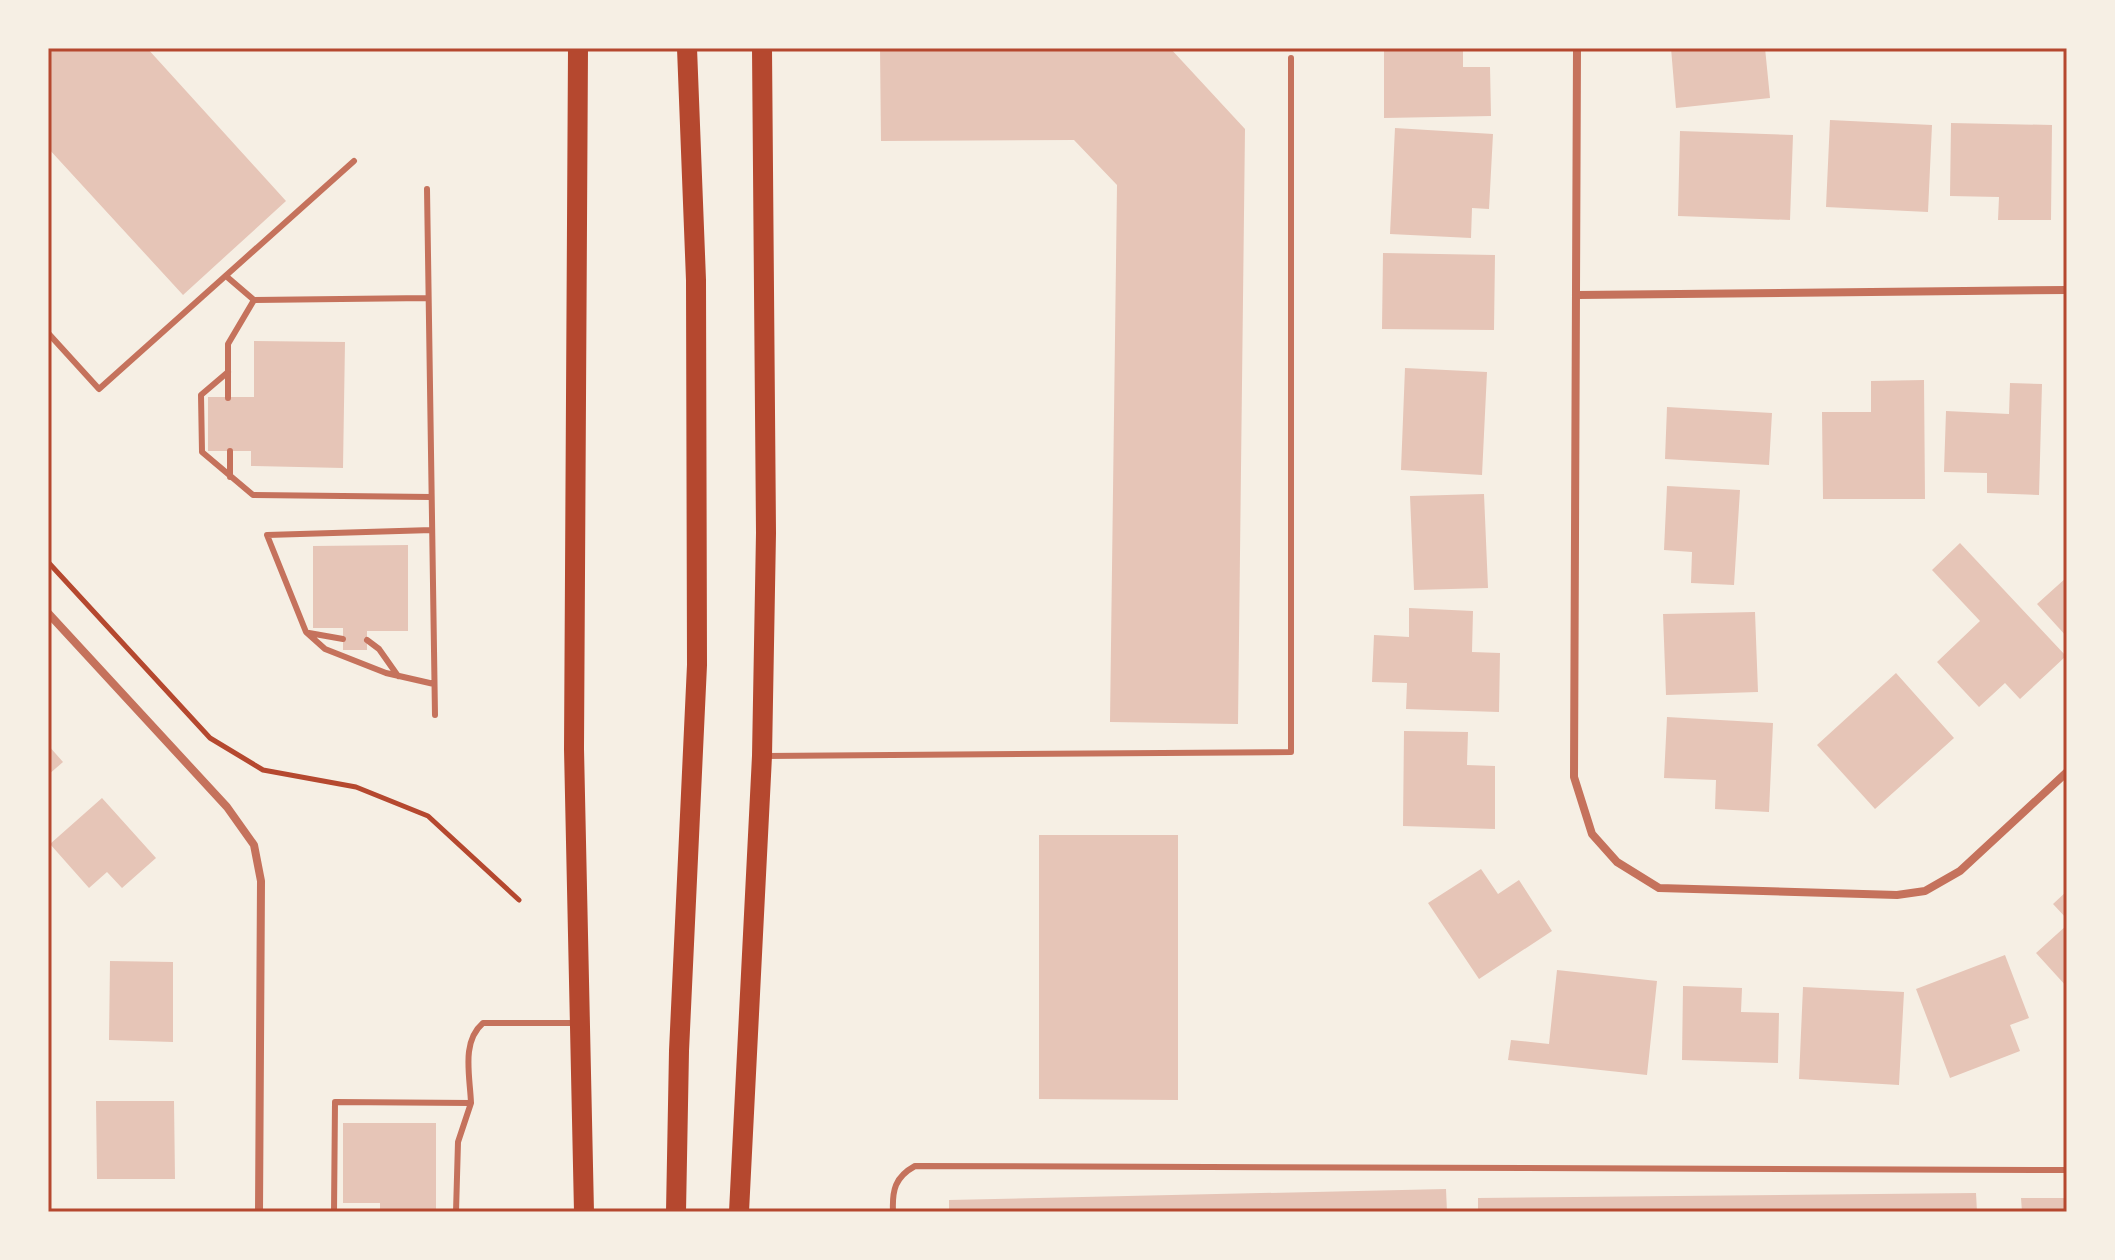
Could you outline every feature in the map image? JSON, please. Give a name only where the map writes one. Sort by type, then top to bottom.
[{"type":"main road","points":[[578,48],[574,749],[584,1212]]},
{"type":"main road","points":[[676,1212],[679,1051],[697,665],[696,280],[687,48]]},
{"type":"main road","points":[[739,1212],[762,756],[766,533],[762,48]]},
{"type":"street","points":[[1577,48],[1574,777],[1592,834],[1617,862],[1659,888],[1897,895],[1925,891],[1960,871],[2067,772]]},
{"type":"street","points":[[1578,295],[2067,290]]},
{"type":"street","points":[[48,613],[227,807],[254,845],[261,881],[259,1212]]},
{"type":"lane","points":[[762,756],[1291,752],[1291,58]]},
{"type":"lane","points":[[48,333],[99,389],[354,161]]},
{"type":"lane","points":[[427,189],[435,715]]},
{"type":"lane","points":[[226,276],[254,300],[428,298]]},
{"type":"lane","points":[[228,398],[228,344],[254,300]]},
{"type":"lane","points":[[228,372],[201,395],[202,452],[253,495],[431,497]]},
{"type":"lane","points":[[230,451],[230,477]]},
{"type":"lane","points":[[432,530],[267,535],[306,632],[325,649],[398,676],[434,684]]},
{"type":"lane","points":[[306,632],[343,639]]},
{"type":"lane","points":[[367,640],[379,649],[398,676]]},
{"type":"lane","points":[[456,1212],[458,1142],[471,1103],[469,1043],[476,1029],[483,1023],[580,1023]]},
{"type":"lane","points":[[334,1212],[335,1102],[471,1103]]},
{"type":"lane","points":[[893,1212],[892,1194],[900,1174],[915,1166],[2067,1170]]},
{"type":"path","points":[[48,562],[210,738],[263,770],[356,787],[428,816],[519,900]]},
{"type":"building","points":[[48,48],[147,48],[286,201],[183,295],[48,148]]},
{"type":"building","points":[[880,48],[1170,48],[1245,129],[1238,724],[1110,722],[1117,185],[1074,140],[881,141]]},
{"type":"building","points":[[1384,48],[1463,48],[1463,67],[1490,67],[1491,116],[1384,118]]},
{"type":"building","points":[[1671,48],[1765,48],[1770,98],[1676,108]]},
{"type":"building","points":[[1830,120],[1932,125],[1928,212],[1826,207]]},
{"type":"building","points":[[1951,123],[2052,125],[2051,220],[1998,220],[1999,197],[1950,196]]},
{"type":"building","points":[[1395,128],[1493,134],[1489,209],[1472,208],[1471,238],[1390,234]]},
{"type":"building","points":[[1680,131],[1793,135],[1790,220],[1678,216]]},
{"type":"building","points":[[1383,253],[1495,255],[1494,330],[1382,329]]},
{"type":"building","points":[[254,341],[345,342],[343,468],[251,466],[251,451],[208,451],[208,397],[254,397]]},
{"type":"building","points":[[1405,368],[1487,372],[1482,475],[1401,470]]},
{"type":"building","points":[[1924,380],[1925,499],[1823,499],[1822,412],[1871,412],[1871,381]]},
{"type":"building","points":[[2010,383],[2042,384],[2039,495],[1987,493],[1987,473],[1944,472],[1946,411],[2009,414]]},
{"type":"building","points":[[1667,407],[1772,413],[1769,465],[1665,459]]},
{"type":"building","points":[[1667,486],[1740,490],[1734,585],[1691,583],[1692,552],[1664,550]]},
{"type":"building","points":[[1484,494],[1488,588],[1414,590],[1410,496]]},
{"type":"building","points":[[1960,543],[2066,656],[2020,699],[2005,683],[1979,707],[1937,662],[1980,621],[1932,570]]},
{"type":"building","points":[[408,545],[408,631],[367,631],[367,650],[343,650],[343,628],[313,628],[313,546]]},
{"type":"building","points":[[2067,577],[2067,637],[2037,604]]},
{"type":"building","points":[[1409,608],[1473,611],[1472,652],[1500,653],[1499,712],[1406,709],[1407,683],[1372,682],[1374,635],[1409,637]]},
{"type":"building","points":[[1755,612],[1758,692],[1666,695],[1663,614]]},
{"type":"building","points":[[1896,673],[1954,738],[1875,809],[1817,745]]},
{"type":"building","points":[[1667,717],[1773,723],[1769,812],[1715,809],[1716,780],[1664,778]]},
{"type":"building","points":[[1404,731],[1468,732],[1467,765],[1495,766],[1495,829],[1403,826]]},
{"type":"building","points":[[48,745],[63,762],[48,775]]},
{"type":"building","points":[[102,798],[156,858],[122,888],[107,872],[89,888],[50,844]]},
{"type":"building","points":[[1039,835],[1178,835],[1178,1100],[1039,1099]]},
{"type":"building","points":[[1481,869],[1498,894],[1519,880],[1552,931],[1479,979],[1428,903]]},
{"type":"building","points":[[2067,891],[2067,919],[2053,904]]},
{"type":"building","points":[[2067,925],[2067,987],[2036,953]]},
{"type":"building","points":[[2005,955],[2029,1018],[2010,1025],[2020,1051],[1950,1078],[1916,989]]},
{"type":"building","points":[[110,961],[173,962],[173,1042],[109,1040]]},
{"type":"building","points":[[1557,970],[1657,981],[1647,1075],[1508,1060],[1511,1040],[1549,1044]]},
{"type":"building","points":[[1683,986],[1742,988],[1741,1012],[1779,1013],[1778,1063],[1682,1060]]},
{"type":"building","points":[[1803,987],[1904,992],[1899,1085],[1799,1079]]},
{"type":"building","points":[[96,1101],[174,1101],[175,1179],[97,1179]]},
{"type":"building","points":[[343,1123],[436,1123],[436,1212],[380,1212],[380,1203],[343,1203]]},
{"type":"building","points":[[1446,1189],[1447,1212],[949,1212],[949,1200]]},
{"type":"building","points":[[1976,1193],[1977,1212],[1478,1212],[1478,1198]]},
{"type":"building","points":[[2021,1198],[2067,1198],[2067,1212],[2022,1212]]}]
